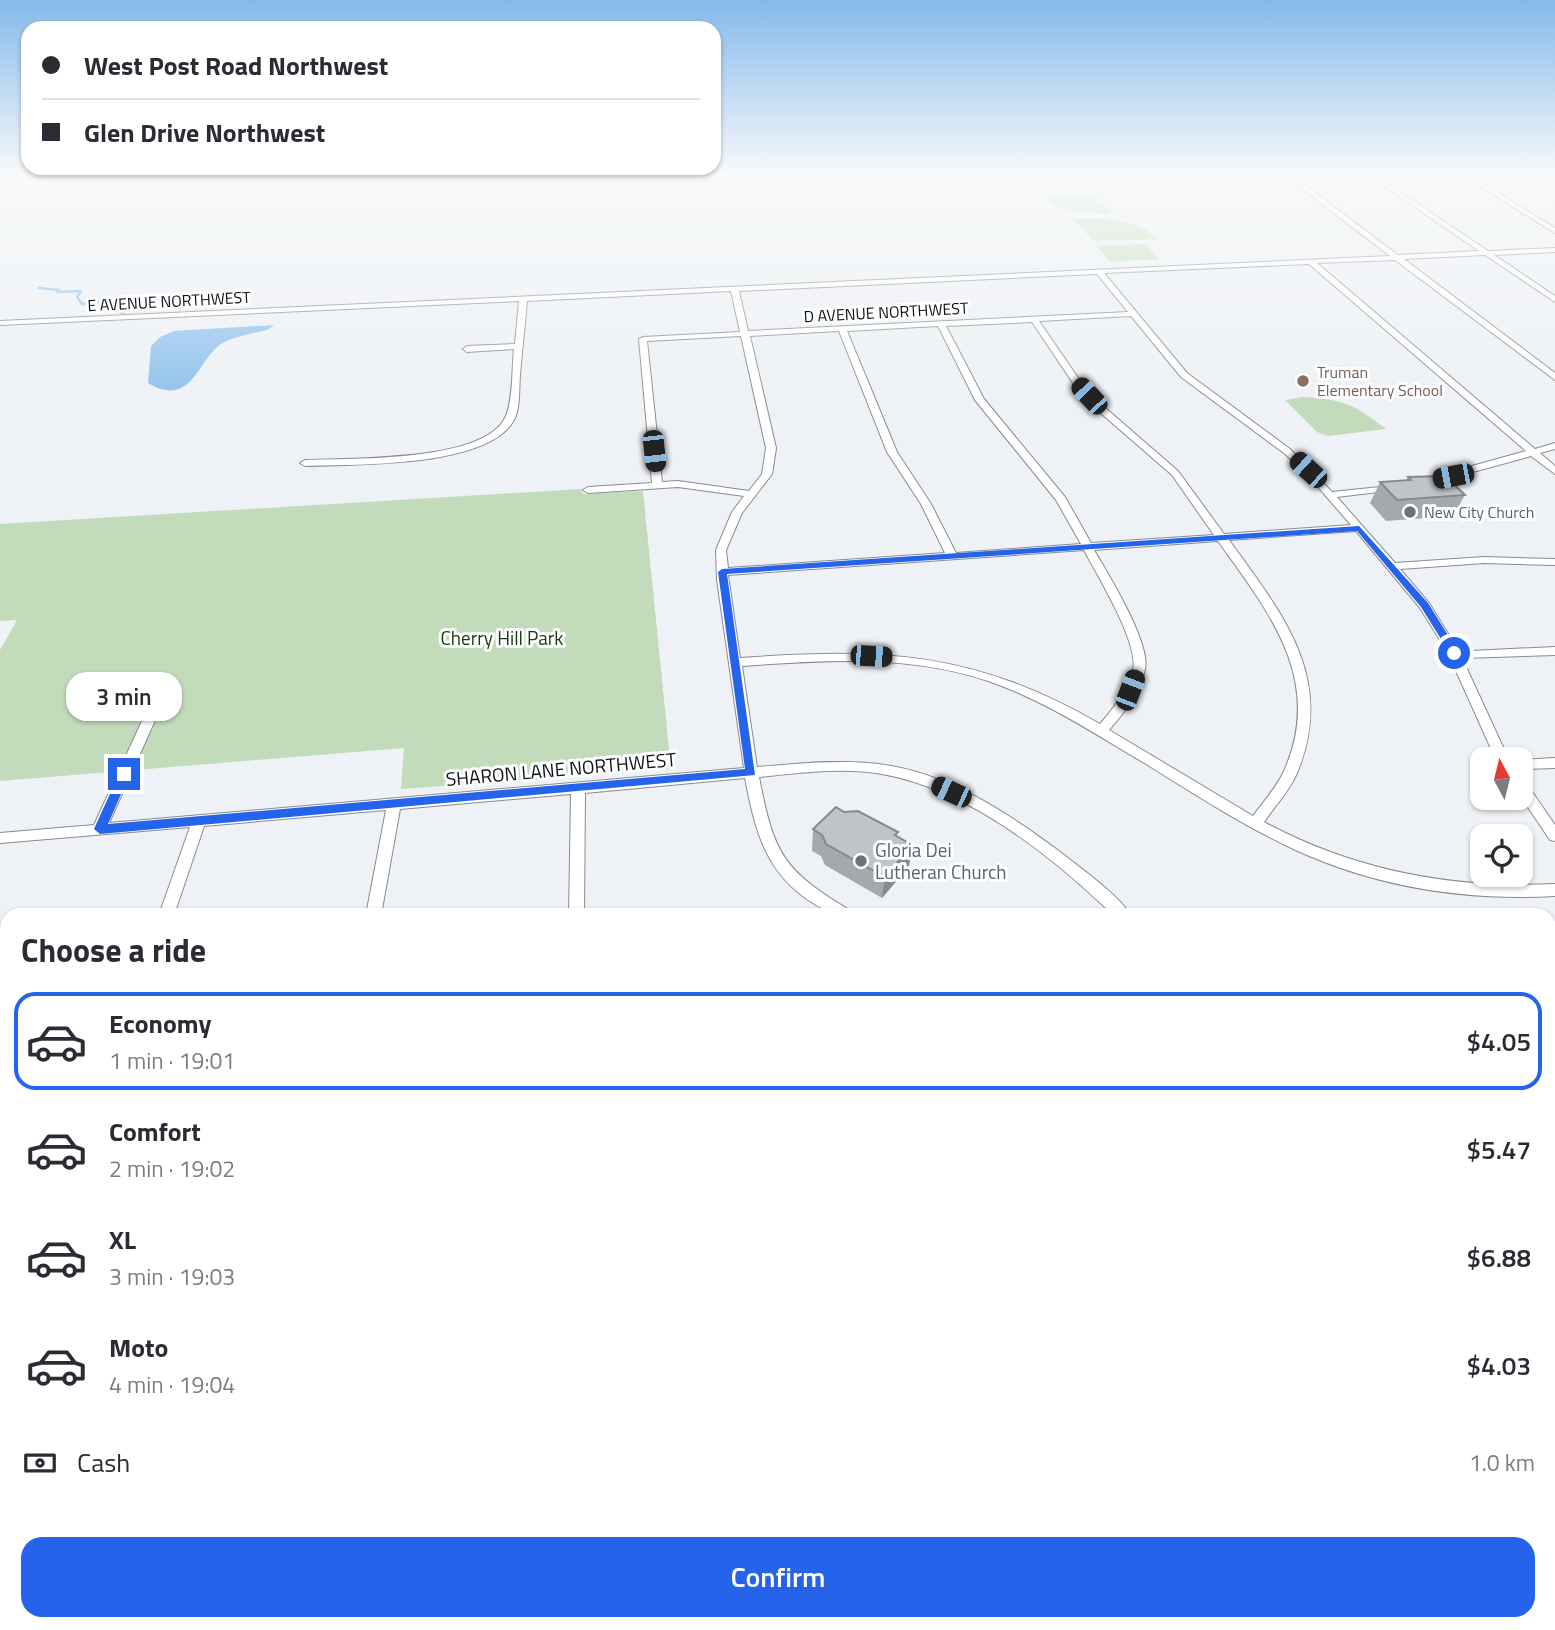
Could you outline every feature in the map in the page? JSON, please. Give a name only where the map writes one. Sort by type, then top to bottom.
[{"type":"street","points":[[1386,249],[1555,377]]},
{"type":"street","points":[[1480,249],[1555,300]]},
{"type":"street","name":"E AVENUE NORTHWEST","points":[[0,323],[1555,250]]},
{"type":"street","points":[[1311,262],[1555,471]]},
{"type":"street","points":[[1098,272],[1184,375],[1287,451],[1392,566],[1425,606],[1454,653],[1497,747]]},
{"type":"street","points":[[735,290],[771,448],[767,474],[729,527],[721,550],[751,772],[759,815],[770,847],[785,870],[808,891],[835,908]]},
{"type":"street","points":[[305,463],[447,454],[490,442],[510,423],[523,300]]},
{"type":"street","name":"D AVENUE NORTHWEST","points":[[657,484],[643,339],[1131,314]]},
{"type":"street","points":[[1034,319],[1079,384],[1099,407],[1175,472],[1276,614],[1292,646],[1301,677],[1304,708],[1300,738],[1290,773],[1256,823]]},
{"type":"street","points":[[941,324],[980,400],[1061,499],[1129,622],[1140,666],[1130,690],[1115,715],[1101,731]]},
{"type":"street","points":[[842,329],[892,452],[926,504],[952,556]]},
{"type":"street","points":[[467,349],[519,346]]},
{"type":"street","points":[[1422,482],[1484,468],[1531,451],[1555,446]]},
{"type":"street","points":[[588,490],[657,484],[699,485],[751,494]]},
{"type":"street","points":[[1330,495],[1403,486]]},
{"type":"street","points":[[722,572],[1359,528]]},
{"type":"street","points":[[1392,566],[1484,560],[1555,562]]},
{"type":"street","points":[[1454,653],[1470,655],[1555,651]]},
{"type":"street","points":[[735,662],[844,654],[897,657],[952,666],[1031,692],[1256,823],[1311,851],[1360,869],[1409,881],[1524,893],[1555,890]]},
{"type":"street","points":[[100,829],[167,680]]},
{"type":"street","points":[[1533,764],[1555,763]]},
{"type":"street","name":"SHARON LANE NORTHWEST","points":[[0,838],[831,765],[884,769],[928,781],[975,803],[1048,852],[1115,908]]},
{"type":"street","points":[[577,908],[578,788]]},
{"type":"street","points":[[375,908],[394,804]]},
{"type":"street","points":[[1533,804],[1555,836]]},
{"type":"street","points":[[169,908],[199,820]]},
{"type":"green space","points":[[1099,249],[1150,249],[1159,259],[1110,262]]},
{"type":"green space","points":[[1303,397],[1329,399],[1348,405],[1386,429],[1328,436],[1317,432],[1285,400]]},
{"type":"green space","name":"Cherry Hill Park","points":[[581,489],[583,494],[643,491],[671,769],[401,789],[404,748],[0,781],[0,650],[17,620],[0,621],[0,524]]},
{"type":"water","points":[[274,325],[221,344],[184,386],[175,390],[163,389],[148,383],[151,346],[160,337],[174,331]]},
{"type":"building","points":[[1445,476],[1465,495],[1397,500],[1380,482],[1411,480],[1408,477]]},
{"type":"building","points":[[836,807],[844,812],[858,811],[898,832],[895,835],[912,845],[885,877],[826,844],[822,835],[813,829]]},
{"type":"waterway","points":[[39,288],[59,290],[57,292],[81,291],[77,297],[82,304],[101,302],[124,314]]},
{"type":"place","name":"Truman Elementary School","points":[[1303,381]]},
{"type":"place","name":"New City Church","points":[[1410,512]]},
{"type":"place","name":"Gloria Dei Lutheran Church","points":[[861,861]]},
{"type":"route","points":[[124,774],[100,829],[751,772],[722,572],[1359,528],[1425,606],[1454,653]]}]
